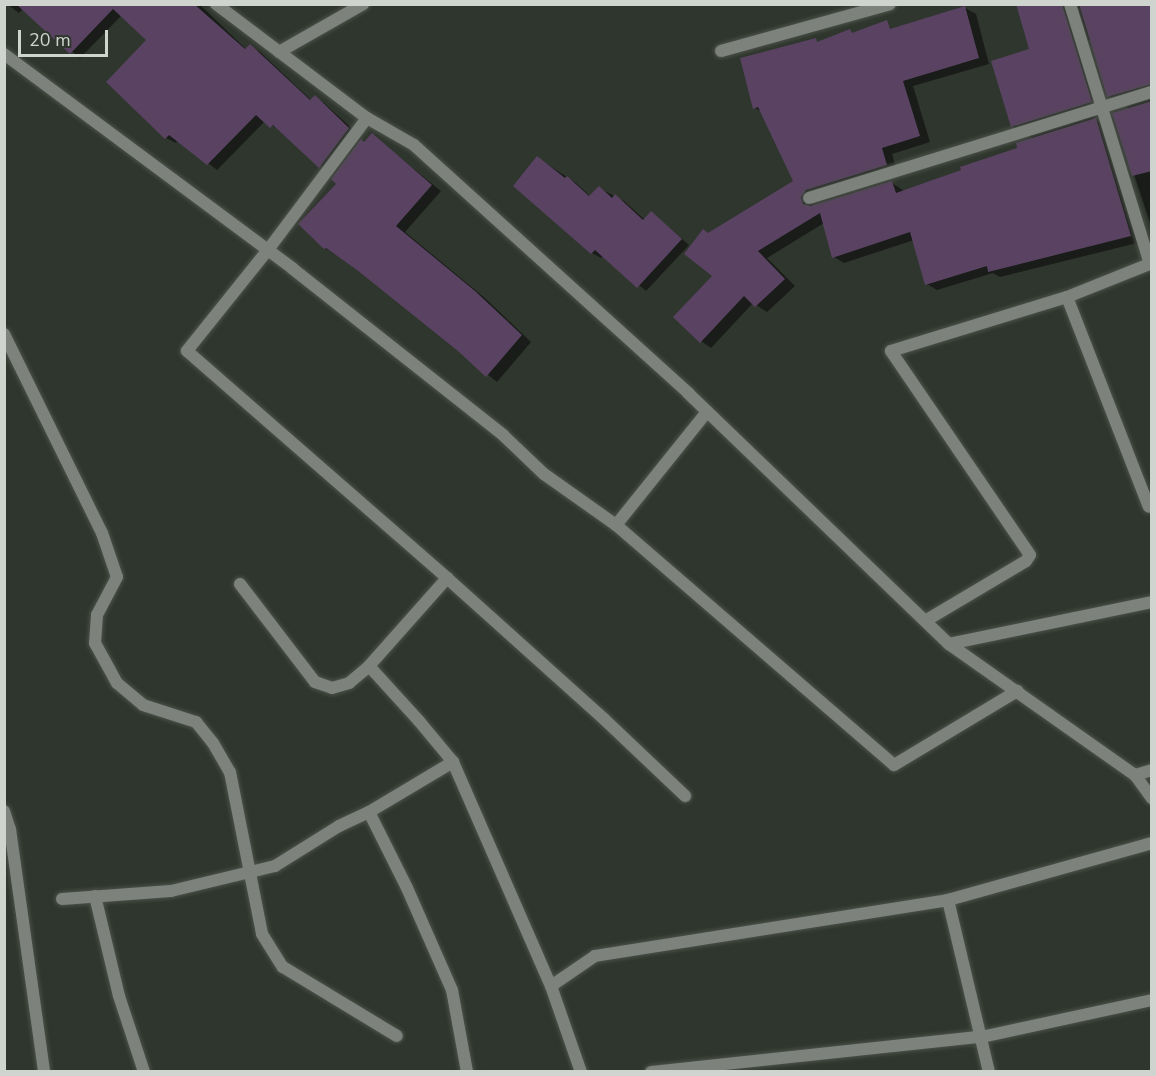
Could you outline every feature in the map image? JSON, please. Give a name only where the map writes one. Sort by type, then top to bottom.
[{"type":"street","points":[[216,4],[367,118],[414,145],[707,412],[949,644],[1135,775],[1152,798]]},
{"type":"street","points":[[279,52],[363,4]]},
{"type":"street","points":[[721,51],[866,8],[890,4]]},
{"type":"street","points":[[925,621],[1026,561],[1030,555],[891,351],[1067,297],[1151,263],[1070,4]]},
{"type":"street","points":[[4,54],[267,250],[503,435],[544,474],[615,525],[894,765],[1017,691]]},
{"type":"street","points":[[809,198],[1152,92]]},
{"type":"street","points":[[367,118],[187,351],[447,578],[604,719],[685,796]]},
{"type":"street","points":[[1067,297],[1149,507]]},
{"type":"street","points":[[4,334],[102,533],[117,577],[97,615],[95,643],[117,683],[143,705],[196,722],[213,743],[230,772],[262,933],[283,967],[397,1036]]},
{"type":"street","points":[[615,525],[707,412]]},
{"type":"street","points":[[240,584],[315,682],[332,688],[349,683],[369,666],[447,578]]},
{"type":"street","points":[[949,644],[1152,602]]},
{"type":"street","points":[[369,666],[419,720],[453,762],[551,986],[581,1071]]},
{"type":"street","points":[[62,899],[171,891],[275,866],[339,826],[369,812],[453,762]]},
{"type":"street","points":[[1135,775],[1152,770]]},
{"type":"street","points":[[4,811],[10,829],[44,1071]]},
{"type":"street","points":[[369,812],[407,888],[452,990],[467,1071]]},
{"type":"street","points":[[551,986],[595,956],[948,900],[1152,843]]},
{"type":"street","points":[[95,896],[119,996],[144,1071]]},
{"type":"street","points":[[948,900],[989,1071]]},
{"type":"street","points":[[651,1071],[981,1037],[1152,1000]]},
{"type":"building","points":[[16,4],[194,4],[245,49],[250,44],[310,100],[315,95],[349,128],[319,168],[273,125],[270,128],[256,115],[207,165],[169,135],[165,139],[106,82],[146,40],[113,9],[70,54]]},
{"type":"building","points":[[1016,4],[1062,4],[1092,102],[1011,127],[991,61],[1029,49]]},
{"type":"building","points":[[1079,4],[1152,4],[1152,84],[1107,97]]},
{"type":"building","points":[[965,6],[979,58],[903,81],[920,136],[882,148],[887,165],[806,190],[801,197],[803,204],[811,206],[892,181],[896,193],[961,170],[960,167],[1017,148],[1016,143],[1096,118],[1131,236],[988,272],[987,266],[925,285],[910,232],[832,258],[820,213],[758,251],[785,279],[755,307],[744,296],[700,343],[673,317],[712,276],[684,254],[703,229],[708,233],[793,181],[758,107],[753,109],[740,58],[816,38],[817,42],[850,29],[852,33],[887,20],[890,29]]},
{"type":"building","points":[[1152,101],[1152,171],[1132,176],[1112,113]]},
{"type":"building","points":[[372,133],[432,185],[396,226],[475,291],[522,335],[486,377],[458,351],[357,270],[326,248],[324,249],[298,224],[336,184],[331,179],[361,139],[364,142]]},
{"type":"building","points":[[537,156],[565,178],[567,176],[589,196],[599,186],[612,198],[615,194],[643,220],[651,211],[682,239],[637,288],[595,250],[591,254],[513,186]]}]
